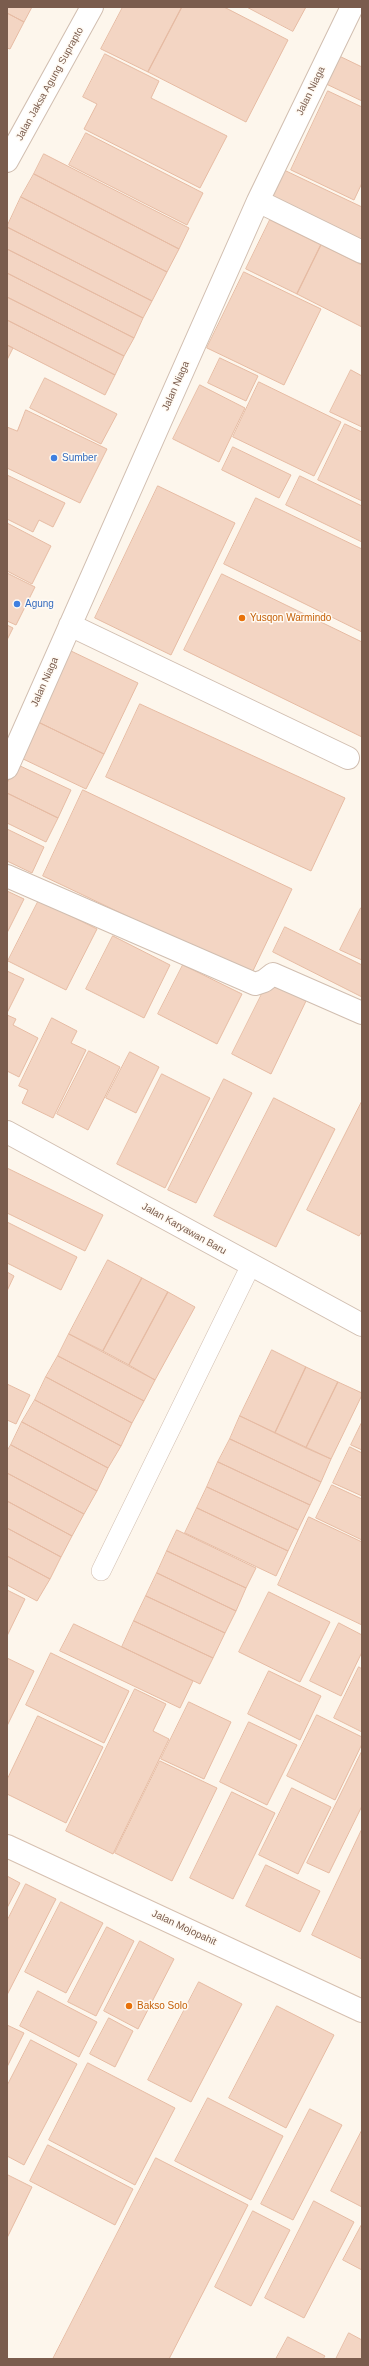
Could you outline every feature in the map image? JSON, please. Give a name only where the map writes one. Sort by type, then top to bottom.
[{"type":"street","name":"Jalan Jaksa Agung Suprapto","points":[[7,161],[92,7]]},
{"type":"street","name":"Jalan Niaga","points":[[7,768],[258,201],[352,7]]},
{"type":"street","points":[[258,201],[362,252]]},
{"type":"street","points":[[70,625],[348,758]]},
{"type":"street","points":[[7,876],[255,984],[264,981],[273,974],[362,1013]]},
{"type":"street","name":"Jalan Karyawan Baru","points":[[7,1132],[362,1325]]},
{"type":"street","name":"Jalan Mojopahit","points":[[7,1846],[362,2011]]},
{"type":"lane","points":[[101,1572],[251,1265]]},
{"type":"building","points":[[7,7],[32,7],[24,22],[7,13]]},
{"type":"building","points":[[123,7],[182,7],[148,72],[101,49]]},
{"type":"building","points":[[182,7],[224,7],[288,40],[246,122],[148,72]]},
{"type":"building","points":[[247,7],[306,7],[293,31]]},
{"type":"building","points":[[7,13],[24,22],[10,49],[7,48]]},
{"type":"building","points":[[105,54],[159,81],[151,98],[227,136],[200,188],[84,129],[97,104],[83,97]]},
{"type":"building","points":[[335,54],[362,67],[362,101],[322,82]]},
{"type":"building","points":[[328,91],[362,107],[362,183],[354,200],[291,170]]},
{"type":"building","points":[[86,133],[203,193],[187,225],[69,165]]},
{"type":"building","points":[[44,154],[189,228],[179,249],[34,174]]},
{"type":"building","points":[[284,170],[362,207],[362,240],[272,197]]},
{"type":"building","points":[[34,174],[179,249],[167,272],[21,197]]},
{"type":"building","points":[[21,197],[167,272],[152,301],[7,227]]},
{"type":"building","points":[[270,220],[321,245],[297,294],[246,269]]},
{"type":"building","points":[[7,227],[152,301],[143,318],[7,249]]},
{"type":"building","points":[[321,245],[362,265],[362,327],[297,294]]},
{"type":"building","points":[[7,249],[143,318],[134,338],[7,273]]},
{"type":"building","points":[[244,272],[321,309],[284,385],[207,348]]},
{"type":"building","points":[[7,273],[134,338],[124,356],[7,297]]},
{"type":"building","points":[[7,297],[124,356],[115,375],[7,320]]},
{"type":"building","points":[[7,320],[115,375],[105,395],[7,345]]},
{"type":"building","points":[[7,345],[13,348],[7,360]]},
{"type":"building","points":[[220,358],[258,376],[246,401],[208,383]]},
{"type":"building","points":[[351,370],[362,376],[362,427],[330,412]]},
{"type":"building","points":[[45,378],[117,414],[101,444],[30,408]]},
{"type":"building","points":[[259,382],[341,422],[314,476],[233,437]]},
{"type":"building","points":[[200,385],[245,408],[219,462],[173,439]]},
{"type":"building","name":"Sumber","points":[[26,410],[107,449],[80,503],[7,468],[7,427],[17,431]]},
{"type":"building","points":[[345,424],[362,432],[362,501],[318,480]]},
{"type":"building","points":[[233,447],[291,475],[279,498],[222,470]]},
{"type":"building","points":[[7,475],[65,503],[53,527],[39,520],[33,532],[7,519]]},
{"type":"building","points":[[300,476],[362,506],[362,542],[286,505]]},
{"type":"building","points":[[158,486],[235,523],[171,655],[95,618]]},
{"type":"building","points":[[256,498],[362,549],[362,632],[224,564]]},
{"type":"building","points":[[7,523],[51,546],[32,584],[7,571]]},
{"type":"building","name":"Agung","points":[[7,573],[35,587],[16,625],[7,621]]},
{"type":"building","points":[[222,574],[362,642],[362,737],[184,650]]},
{"type":"building","points":[[7,625],[13,628],[7,640]]},
{"type":"building","points":[[71,651],[138,683],[104,754],[36,721]]},
{"type":"building","points":[[140,704],[345,798],[311,871],[106,777]]},
{"type":"building","points":[[36,721],[104,754],[86,789],[19,757]]},
{"type":"building","points":[[16,764],[71,790],[58,818],[7,793],[7,784]]},
{"type":"building","points":[[83,790],[292,889],[251,975],[43,876]]},
{"type":"building","points":[[7,793],[58,818],[46,842],[7,823]]},
{"type":"building","points":[[7,829],[44,847],[32,873],[7,861]]},
{"type":"building","points":[[7,891],[24,899],[7,933]]},
{"type":"building","points":[[39,900],[97,929],[66,990],[8,961]]},
{"type":"building","points":[[362,908],[362,960],[340,950]]},
{"type":"building","points":[[285,927],[362,965],[362,997],[273,952]]},
{"type":"building","points":[[113,936],[170,965],[144,1018],[86,989]]},
{"type":"building","points":[[183,965],[242,994],[217,1044],[158,1014]]},
{"type":"building","points":[[7,971],[24,979],[7,1013]]},
{"type":"building","points":[[268,982],[306,1001],[271,1074],[232,1054]]},
{"type":"building","points":[[7,1015],[16,1019],[13,1025],[38,1038],[19,1077],[7,1071]]},
{"type":"building","points":[[52,1018],[77,1031],[71,1043],[86,1050],[53,1118],[22,1103],[28,1090],[19,1086]]},
{"type":"building","points":[[89,1051],[120,1067],[88,1130],[57,1114]]},
{"type":"building","points":[[130,1052],[159,1067],[136,1113],[106,1098]]},
{"type":"building","points":[[162,1074],[210,1098],[165,1188],[117,1164]]},
{"type":"building","points":[[224,1079],[252,1093],[196,1203],[168,1190]]},
{"type":"building","points":[[274,1098],[335,1129],[276,1247],[214,1216]]},
{"type":"building","points":[[362,1101],[362,1231],[359,1236],[307,1210]]},
{"type":"building","points":[[7,1168],[103,1215],[85,1251],[7,1213]]},
{"type":"building","points":[[7,1222],[77,1257],[61,1290],[7,1263]]},
{"type":"building","points":[[108,1260],[142,1278],[103,1351],[69,1334]]},
{"type":"building","points":[[7,1272],[14,1276],[7,1291]]},
{"type":"building","points":[[142,1278],[168,1292],[129,1365],[103,1351]]},
{"type":"building","points":[[168,1292],[195,1307],[155,1380],[129,1365]]},
{"type":"building","points":[[69,1334],[155,1380],[144,1401],[58,1356]]},
{"type":"building","points":[[272,1350],[306,1367],[275,1433],[240,1416]]},
{"type":"building","points":[[58,1356],[144,1401],[132,1423],[46,1377]]},
{"type":"building","points":[[306,1367],[338,1382],[306,1448],[275,1433]]},
{"type":"building","points":[[46,1377],[132,1423],[121,1446],[35,1400]]},
{"type":"building","points":[[338,1382],[362,1393],[362,1395],[331,1459],[306,1448]]},
{"type":"building","points":[[7,1384],[30,1395],[16,1424],[7,1420]]},
{"type":"building","points":[[35,1400],[121,1446],[108,1468],[22,1422]]},
{"type":"building","points":[[240,1416],[331,1459],[321,1482],[230,1439]]},
{"type":"building","points":[[22,1422],[108,1468],[97,1491],[11,1445]]},
{"type":"building","points":[[362,1422],[362,1450],[351,1445]]},
{"type":"building","points":[[230,1439],[321,1482],[310,1505],[218,1462]]},
{"type":"building","points":[[11,1445],[97,1491],[84,1514],[7,1473],[7,1451]]},
{"type":"building","points":[[350,1447],[362,1453],[362,1496],[333,1483]]},
{"type":"building","points":[[218,1462],[310,1505],[298,1530],[207,1487]]},
{"type":"building","points":[[7,1473],[84,1514],[72,1536],[7,1501]]},
{"type":"building","points":[[332,1485],[362,1499],[362,1540],[316,1518]]},
{"type":"building","points":[[207,1487],[298,1530],[288,1551],[197,1508]]},
{"type":"building","points":[[7,1501],[72,1536],[61,1557],[7,1528]]},
{"type":"building","points":[[197,1508],[288,1551],[276,1576],[185,1533]]},
{"type":"building","points":[[309,1517],[362,1542],[362,1625],[278,1585]]},
{"type":"building","points":[[7,1528],[61,1557],[50,1579],[7,1556]]},
{"type":"building","points":[[177,1530],[256,1568],[246,1588],[167,1551]]},
{"type":"building","points":[[167,1551],[246,1588],[236,1611],[157,1573]]},
{"type":"building","points":[[7,1556],[50,1579],[37,1601],[7,1585]]},
{"type":"building","points":[[157,1573],[236,1611],[225,1633],[146,1596]]},
{"type":"building","points":[[7,1590],[25,1599],[7,1636]]},
{"type":"building","points":[[269,1592],[330,1622],[300,1682],[239,1652]]},
{"type":"building","points":[[146,1596],[225,1633],[213,1658],[134,1621]]},
{"type":"building","points":[[134,1621],[213,1658],[200,1684],[122,1647]]},
{"type":"building","points":[[339,1623],[362,1635],[362,1652],[341,1696],[310,1681]]},
{"type":"building","points":[[74,1624],[193,1681],[180,1708],[60,1651]]},
{"type":"building","points":[[51,1653],[129,1691],[104,1743],[26,1705]]},
{"type":"building","points":[[7,1658],[34,1671],[7,1726]]},
{"type":"building","points":[[359,1667],[362,1669],[362,1732],[334,1718]]},
{"type":"building","points":[[269,1671],[321,1696],[300,1740],[248,1714]]},
{"type":"building","points":[[135,1689],[166,1704],[153,1731],[169,1739],[113,1854],[66,1831]]},
{"type":"building","points":[[189,1702],[231,1722],[204,1779],[161,1759]]},
{"type":"building","points":[[317,1715],[362,1737],[362,1744],[335,1800],[287,1776]]},
{"type":"building","points":[[38,1716],[103,1747],[66,1823],[7,1794],[7,1780]]},
{"type":"building","points":[[249,1722],[297,1745],[267,1805],[220,1782]]},
{"type":"building","points":[[362,1751],[362,1806],[329,1873],[307,1863]]},
{"type":"building","points":[[160,1761],[217,1788],[172,1881],[115,1853]]},
{"type":"building","points":[[292,1788],[331,1807],[298,1874],[259,1855]]},
{"type":"building","points":[[232,1792],[275,1813],[233,1899],[190,1878]]},
{"type":"building","points":[[362,1829],[362,1959],[312,1935]]},
{"type":"building","points":[[266,1865],[320,1891],[300,1932],[246,1906]]},
{"type":"building","points":[[7,1876],[20,1883],[7,1908]]},
{"type":"building","points":[[26,1884],[56,1899],[7,1995],[7,1921]]},
{"type":"building","points":[[61,1902],[103,1923],[66,1993],[25,1972]]},
{"type":"building","points":[[107,1927],[134,1941],[96,2016],[68,2002]]},
{"type":"building","points":[[140,1941],[174,1959],[138,2029],[104,2011]]},
{"type":"building","points":[[199,1982],[242,2004],[191,2102],[148,2080]]},
{"type":"building","points":[[38,1991],[97,2022],[79,2057],[20,2026]]},
{"type":"building","points":[[277,2006],[334,2035],[286,2128],[229,2098]]},
{"type":"building","points":[[109,2018],[133,2031],[115,2067],[90,2054]]},
{"type":"building","points":[[7,2025],[24,2033],[7,2067]]},
{"type":"building","points":[[31,2040],[77,2064],[24,2165],[7,2156],[7,2086]]},
{"type":"building","points":[[88,2063],[175,2108],[135,2185],[49,2140]]},
{"type":"building","points":[[208,2098],[283,2136],[251,2200],[175,2161]]},
{"type":"building","points":[[310,2109],[342,2125],[293,2220],[261,2204]]},
{"type":"building","points":[[362,2130],[362,2207],[331,2191]]},
{"type":"building","points":[[48,2145],[133,2189],[115,2225],[30,2181]]},
{"type":"building","points":[[156,2158],[248,2205],[169,2359],[53,2359]]},
{"type":"building","points":[[8,2175],[32,2187],[7,2238],[7,2178]]},
{"type":"building","points":[[314,2201],[354,2222],[304,2318],[265,2298]]},
{"type":"building","points":[[253,2211],[290,2230],[251,2306],[215,2287]]},
{"type":"building","points":[[362,2224],[362,2270],[343,2260]]},
{"type":"building","points":[[349,2333],[362,2340],[362,2359],[336,2359]]},
{"type":"building","points":[[288,2337],[325,2356],[323,2359],[276,2359]]},
{"type":"place","name":"Sumber","points":[[54,458]]},
{"type":"place","name":"Agung","points":[[17,604]]},
{"type":"place","name":"Yusqon Warmindo","points":[[242,618]]},
{"type":"place","name":"Bakso Solo","points":[[129,2006]]}]
